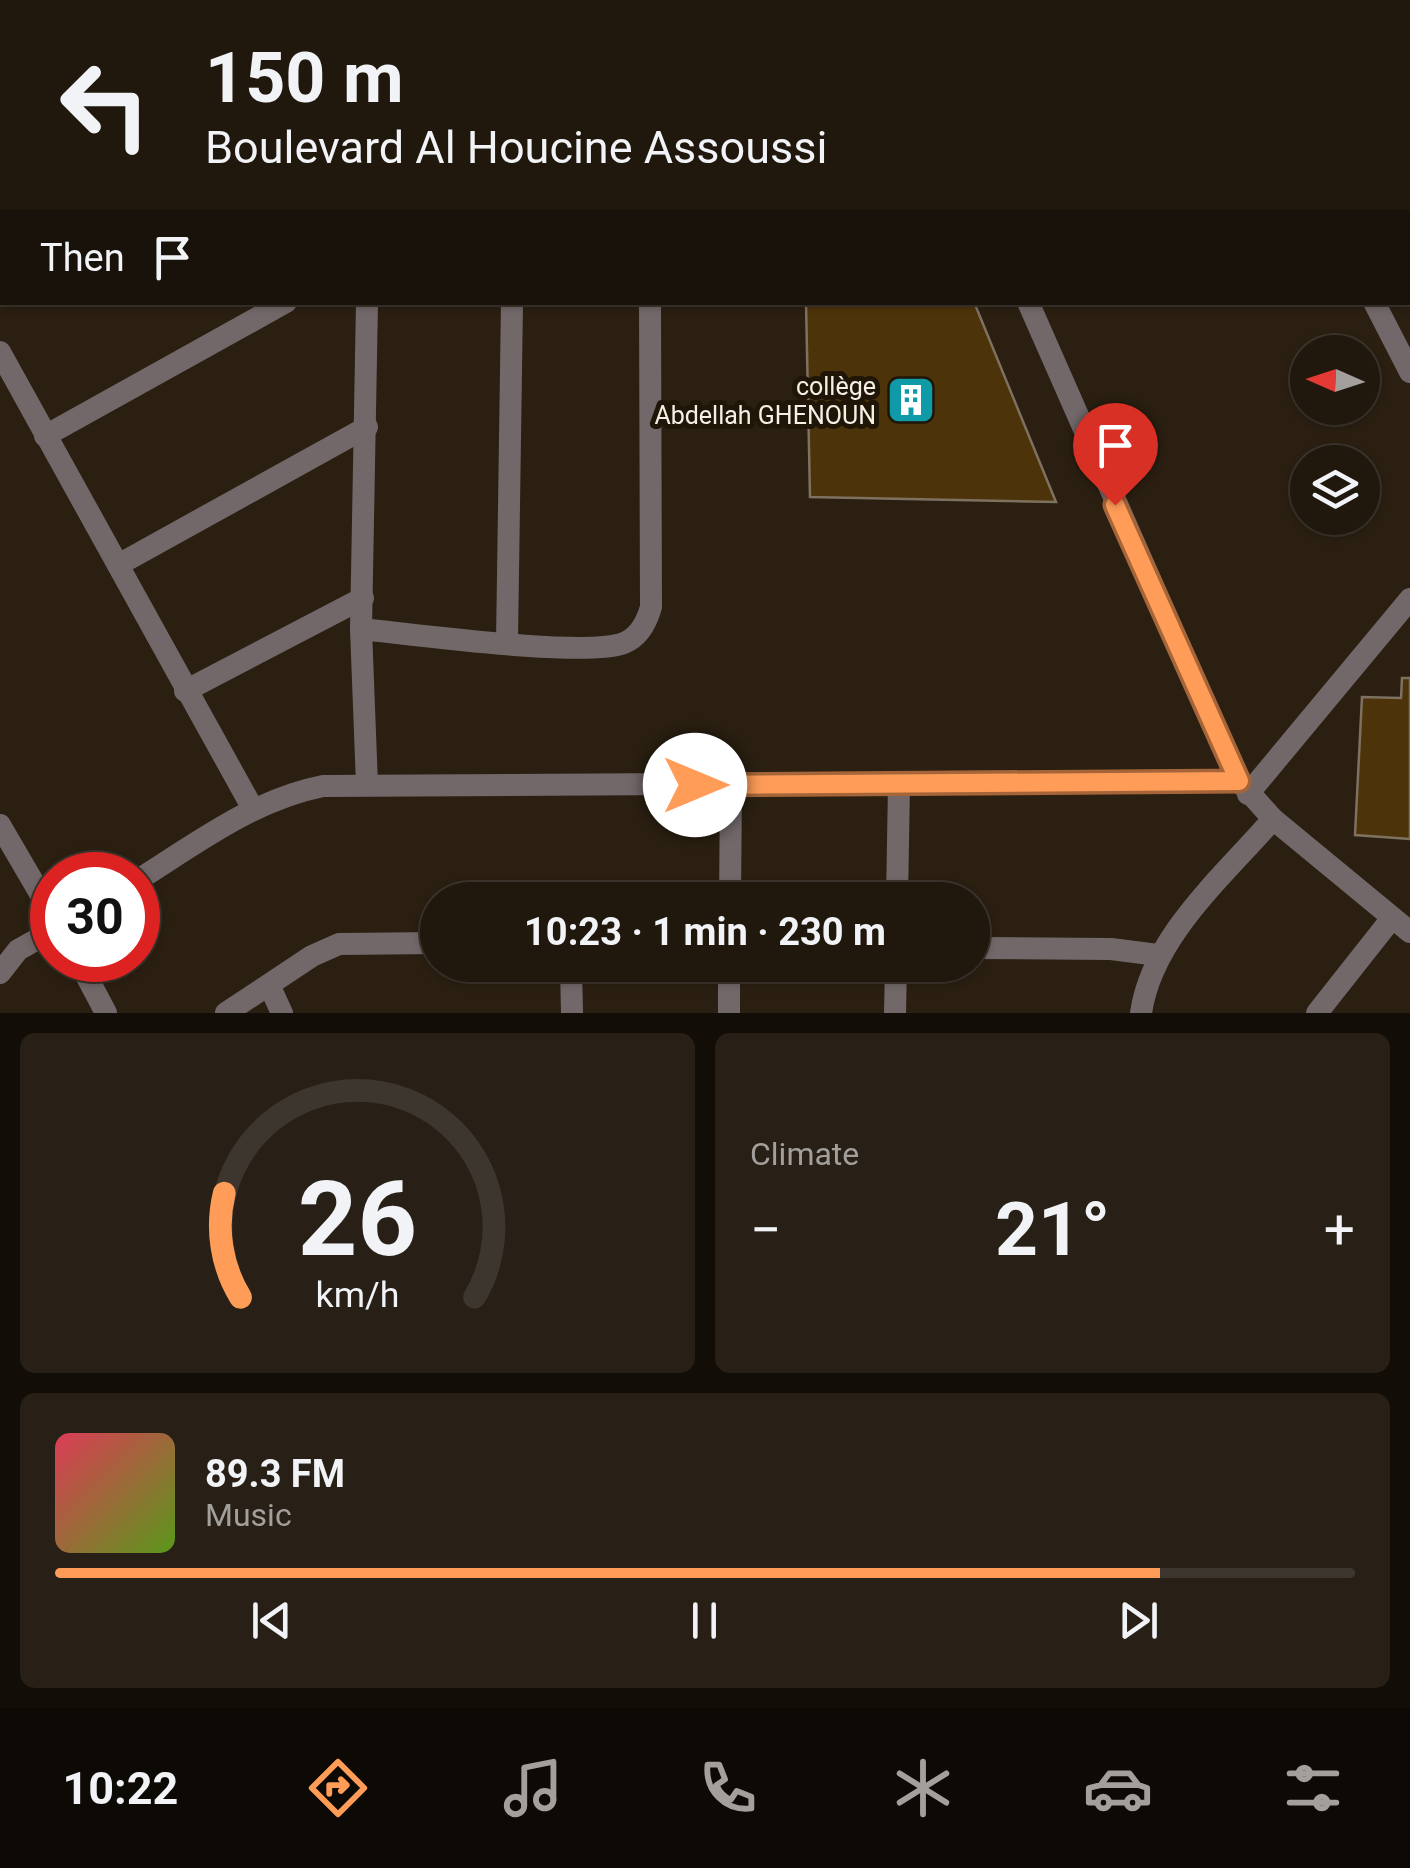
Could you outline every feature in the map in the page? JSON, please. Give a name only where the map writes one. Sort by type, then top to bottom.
[{"type":"street","points":[[46,436],[281,305]]},
{"type":"street","points":[[367,305],[361,629],[367,785]]},
{"type":"street","points":[[506,642],[512,305]]},
{"type":"street","points":[[361,629],[506,642],[622,644],[636,634],[648,616],[650,305]]},
{"type":"street","points":[[1029,305],[1243,788],[1273,819],[1401,925],[1317,1013]]},
{"type":"street","points":[[1376,305],[1410,372]]},
{"type":"street","points":[[0,352],[253,809]]},
{"type":"street","points":[[118,565],[367,427]]},
{"type":"street","points":[[185,691],[362,598]]},
{"type":"street","points":[[160,866],[253,809],[284,794],[323,786],[1243,788],[1410,600]]},
{"type":"street","points":[[730,882],[731,785]]},
{"type":"street","points":[[897,882],[898,785]]},
{"type":"street","points":[[1141,1013],[1145,982],[1158,955],[1273,819]]},
{"type":"street","points":[[0,825],[30,876]]},
{"type":"street","points":[[0,974],[18,950],[30,943]]},
{"type":"street","points":[[226,1013],[312,956],[339,944],[420,943]]},
{"type":"street","points":[[990,948],[1111,948],[1158,955]]},
{"type":"street","points":[[90,982],[106,1013]]},
{"type":"street","points":[[571,982],[572,1013]]},
{"type":"street","points":[[729,982],[729,1013]]},
{"type":"street","points":[[895,1013],[896,982]]},
{"type":"street","points":[[270,987],[282,1013]]},
{"type":"building","name":"collège Abdellah GHENOUN","points":[[806,305],[975,305],[1056,502],[810,497]]},
{"type":"building","points":[[1402,678],[1410,678],[1410,839],[1355,835],[1362,697],[1401,698]]},
{"type":"place","name":"collège Abdellah GHENOUN","points":[[911,400]]},
{"type":"route","points":[[695,785],[1239,781],[1115,505]]}]
